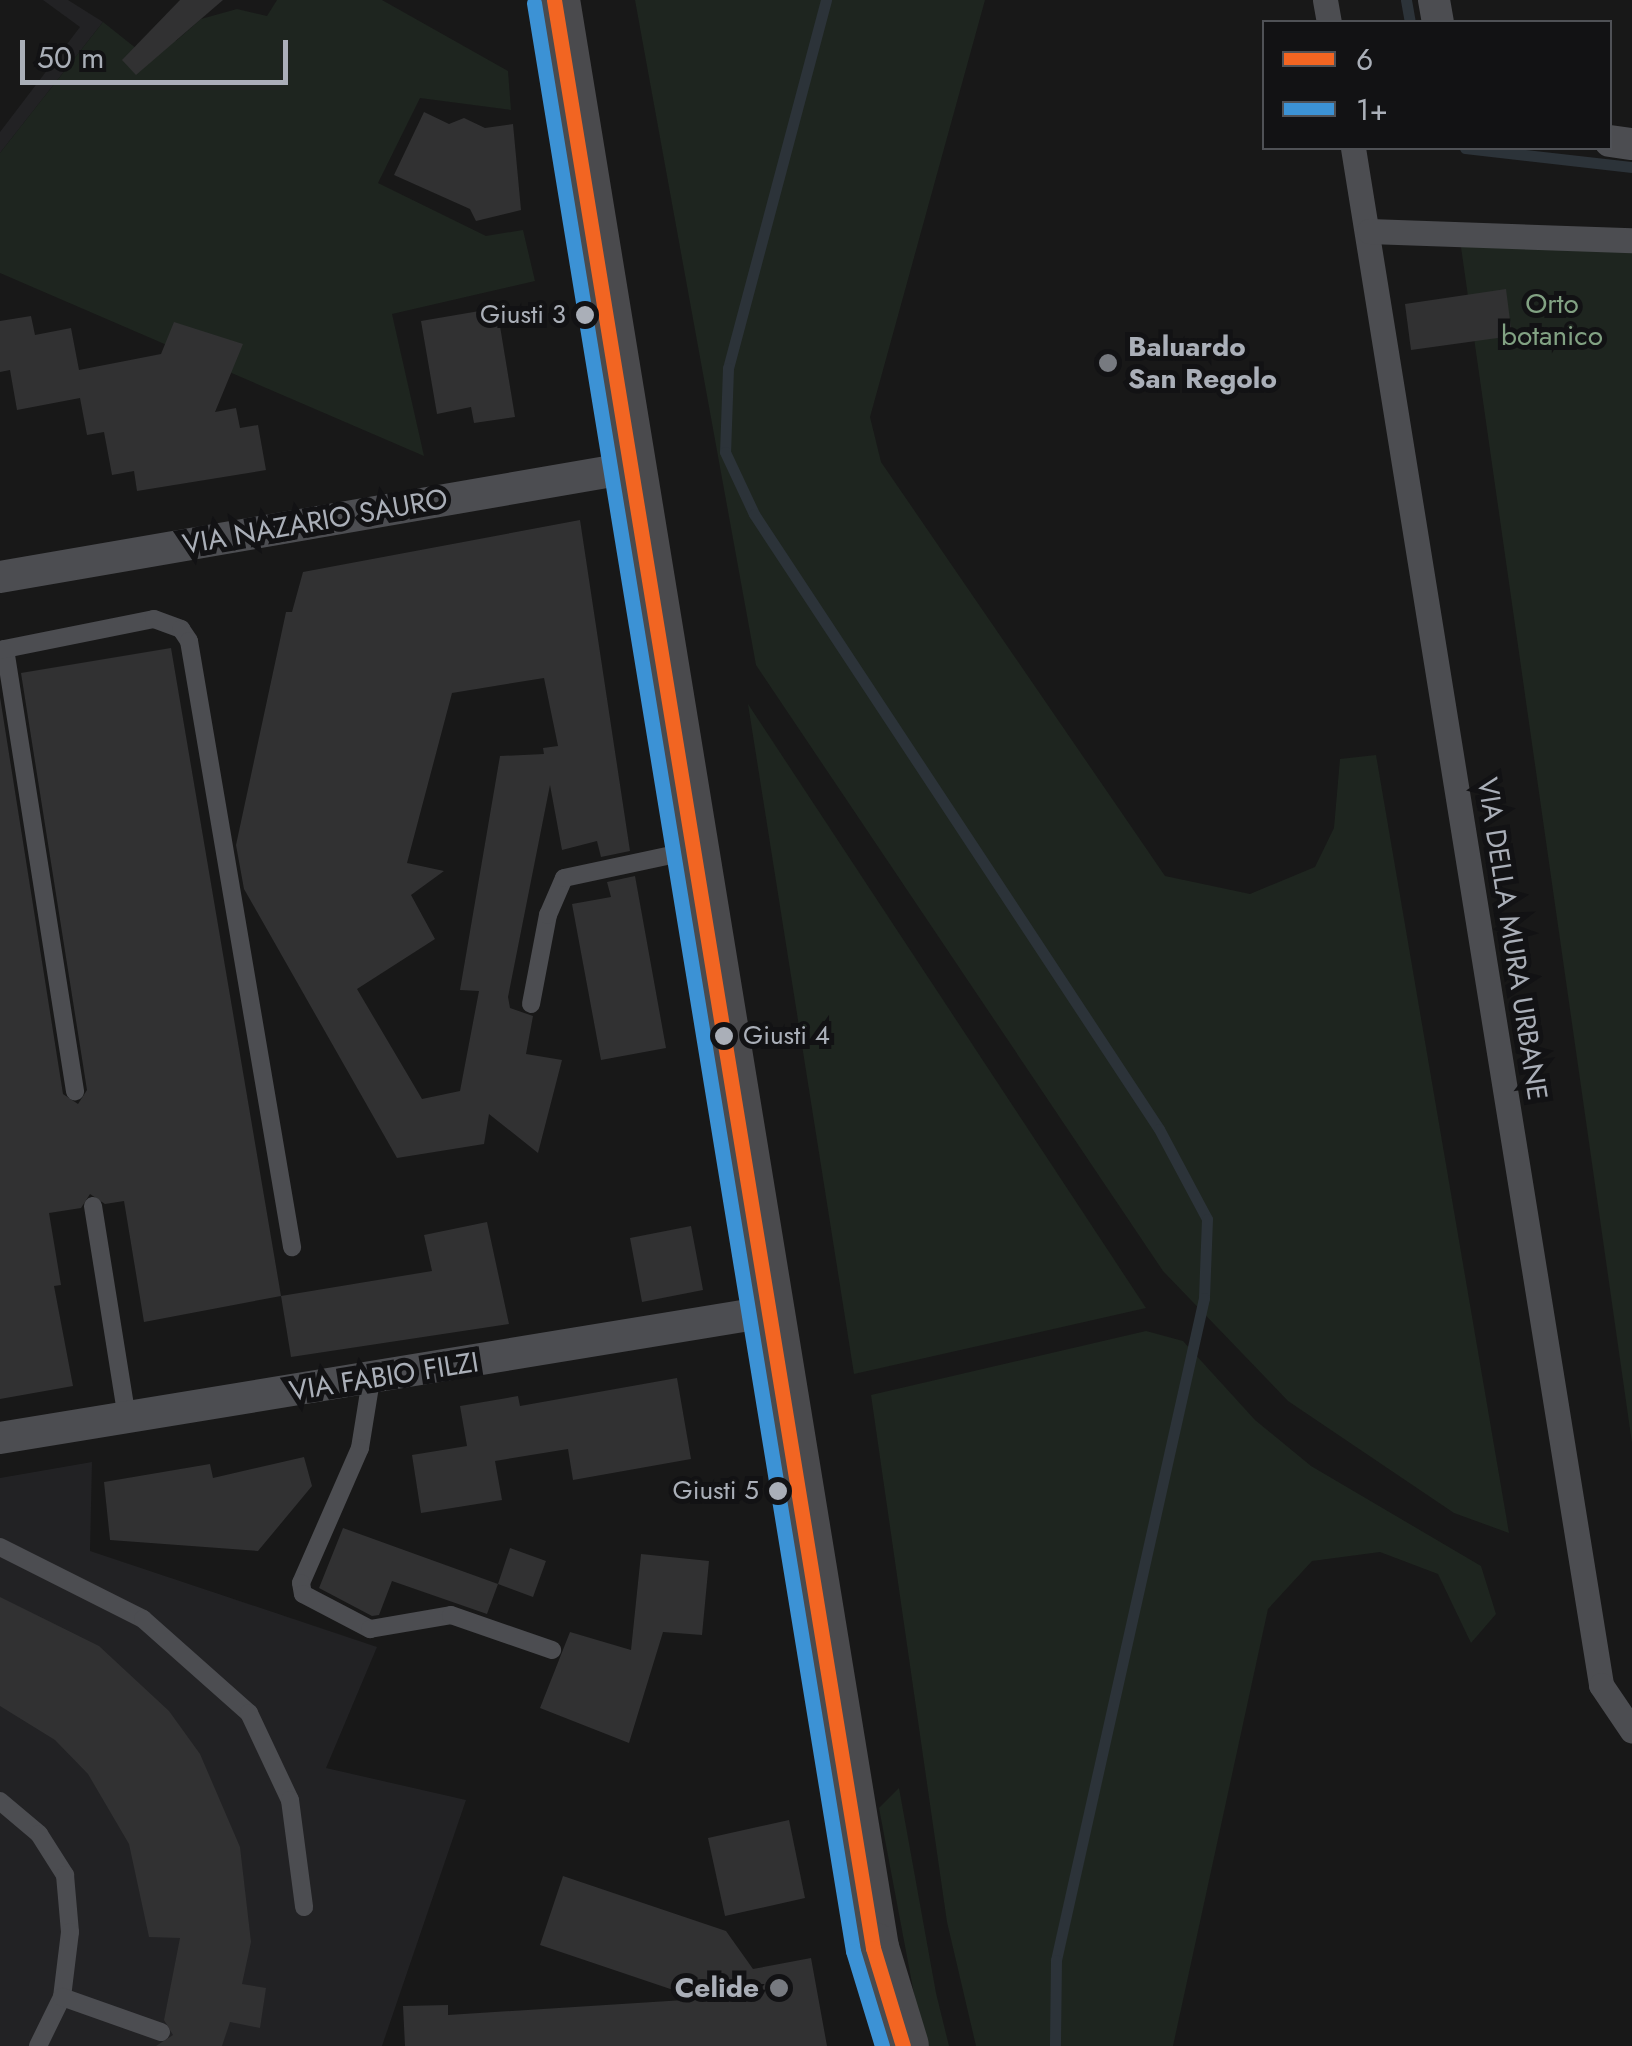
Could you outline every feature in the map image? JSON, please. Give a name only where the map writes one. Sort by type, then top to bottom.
[{"type":"main road","points":[[554,0],[873,1948],[902,2046]]},
{"type":"main road","points":[[869,2046],[873,1948]]},
{"type":"street","name":"VIA DELLA MURA URBANE","points":[[1353,150],[1602,1685],[1632,1731]]},
{"type":"street","points":[[1368,231],[1632,240]]},
{"type":"street","name":"VIA NAZARIO SAURO","points":[[0,577],[630,468]]},
{"type":"street","name":"VIA FABIO FILZI","points":[[0,1438],[768,1312]]},
{"type":"lane","points":[[75,1092],[2,649],[154,619],[181,628],[188,641],[292,1247]]},
{"type":"lane","points":[[531,1004],[548,915],[564,878],[695,850]]},
{"type":"lane","points":[[93,1206],[126,1418]]},
{"type":"lane","points":[[371,1380],[360,1448],[301,1583],[303,1594],[370,1629],[451,1614],[552,1650]]},
{"type":"lane","points":[[0,1546],[144,1618],[249,1712],[290,1800],[304,1908]]},
{"type":"lane","points":[[0,1801],[39,1834],[64,1876],[70,1932],[62,1997],[38,2046]]},
{"type":"lane","points":[[62,1997],[160,2032]]},
{"type":"shaded area","points":[[43,0],[68,0],[103,22],[0,153],[0,132],[80,27]]},
{"type":"shaded area","points":[[92,1462],[90,1551],[377,1647],[326,1768],[466,1800],[382,2046],[0,2046],[0,1478]]},
{"type":"green space","points":[[277,0],[382,0],[508,71],[511,110],[420,98],[378,183],[486,236],[523,230],[535,281],[392,314],[424,456],[0,273],[0,153],[103,22],[137,49],[156,25],[176,41],[201,19],[237,9],[267,16]]},
{"type":"green space","points":[[635,0],[985,0],[870,417],[881,462],[1165,876],[1250,894],[1315,867],[1334,828],[1340,759],[1376,755],[1509,1533],[1454,1513],[1288,1401],[1163,1271],[756,665]]},
{"type":"green space","name":"Orto botanico","points":[[1632,239],[1632,1443],[1460,240]]},
{"type":"green space","points":[[748,704],[1146,1308],[854,1374]]},
{"type":"green space","points":[[1146,1331],[1183,1341],[1255,1420],[1311,1466],[1481,1566],[1496,1614],[1471,1643],[1438,1574],[1380,1552],[1312,1561],[1268,1609],[1173,2046],[976,2046],[947,1922],[871,1395]]},
{"type":"green space","points":[[899,1788],[949,2046],[925,2046],[918,2015],[879,1808]]},
{"type":"building","points":[[180,0],[223,0],[136,75],[122,60]]},
{"type":"building","points":[[424,112],[449,124],[464,118],[485,128],[513,124],[521,210],[476,221],[470,209],[394,175]]},
{"type":"building","points":[[1506,289],[1512,336],[1411,350],[1405,304]]},
{"type":"building","points":[[497,308],[515,417],[474,423],[471,407],[437,414],[421,321]]},
{"type":"building","points":[[31,316],[35,335],[71,328],[79,370],[161,354],[174,322],[243,344],[215,412],[236,408],[240,428],[258,425],[266,470],[137,491],[134,471],[112,475],[104,432],[87,435],[80,398],[17,410],[10,370],[0,372],[0,321]]},
{"type":"building","points":[[580,520],[630,851],[601,857],[597,841],[562,850],[550,785],[508,997],[510,1008],[533,1016],[526,1054],[562,1060],[538,1153],[489,1114],[484,1144],[397,1158],[244,889],[236,845],[286,612],[292,612],[303,572]],"holes":[[[544,678],[558,746],[543,748],[544,754],[500,756],[460,990],[479,991],[460,1091],[422,1099],[357,989],[435,939],[411,895],[444,871],[407,863],[452,693]]]},
{"type":"building","points":[[171,648],[281,1296],[144,1322],[124,1201],[105,1204],[90,1194],[81,1208],[49,1213],[61,1285],[54,1286],[73,1386],[0,1399],[0,697],[63,1094],[78,1104],[87,1090],[21,673]]},
{"type":"building","points":[[635,876],[666,1048],[601,1060],[572,904],[611,897],[607,882]]},
{"type":"building","points":[[487,1222],[509,1324],[291,1357],[281,1296],[432,1271],[424,1235]]},
{"type":"building","points":[[691,1226],[703,1290],[642,1302],[630,1238]]},
{"type":"building","points":[[677,1378],[691,1459],[573,1480],[568,1449],[495,1461],[502,1500],[421,1513],[412,1455],[467,1446],[460,1406],[518,1396],[520,1406]]},
{"type":"building","points":[[304,1457],[312,1486],[258,1551],[110,1540],[104,1482],[210,1464],[213,1478]]},
{"type":"building","points":[[343,1528],[498,1584],[487,1614],[392,1581],[379,1615],[372,1616],[319,1588]]},
{"type":"building","points":[[510,1548],[546,1561],[533,1597],[498,1584]]},
{"type":"building","points":[[641,1554],[709,1561],[702,1635],[663,1632],[629,1743],[540,1708],[570,1632],[631,1650]]},
{"type":"building","points":[[0,1597],[99,1646],[169,1711],[200,1754],[240,1847],[251,1942],[242,1984],[266,1988],[260,2028],[230,2022],[222,2046],[156,2046],[173,2035],[164,2020],[180,1938],[149,1937],[129,1844],[88,1774],[55,1740],[0,1706]]},
{"type":"building","points":[[789,1820],[805,1898],[725,1916],[708,1838]]},
{"type":"building","points":[[563,1876],[726,1931],[753,1969],[811,1958],[827,2046],[405,2046],[403,2006],[448,2005],[448,2015],[700,1999],[540,1945]]},
{"type":"waterway","points":[[826,0],[728,368],[725,452],[754,514],[1159,1129],[1207,1219],[1204,1298],[1056,1960],[1055,2046]]},
{"type":"waterway","points":[[1406,0],[1410,20]]},
{"type":"waterway","points":[[1483,150],[1632,167]]},
{"type":"transit line","name":"6","points":[[554,0],[873,1948],[903,2046]]},
{"type":"transit line","name":"1+","points":[[534,3],[853,1951],[882,2046]]},
{"type":"place","name":"Giusti 3","points":[[585,315]]},
{"type":"place","name":"Baluardo San Regolo","points":[[1108,363]]},
{"type":"place","name":"Giusti 4","points":[[724,1036]]},
{"type":"place","name":"Giusti 5","points":[[778,1491]]},
{"type":"place","name":"Celide","points":[[779,1988]]}]
